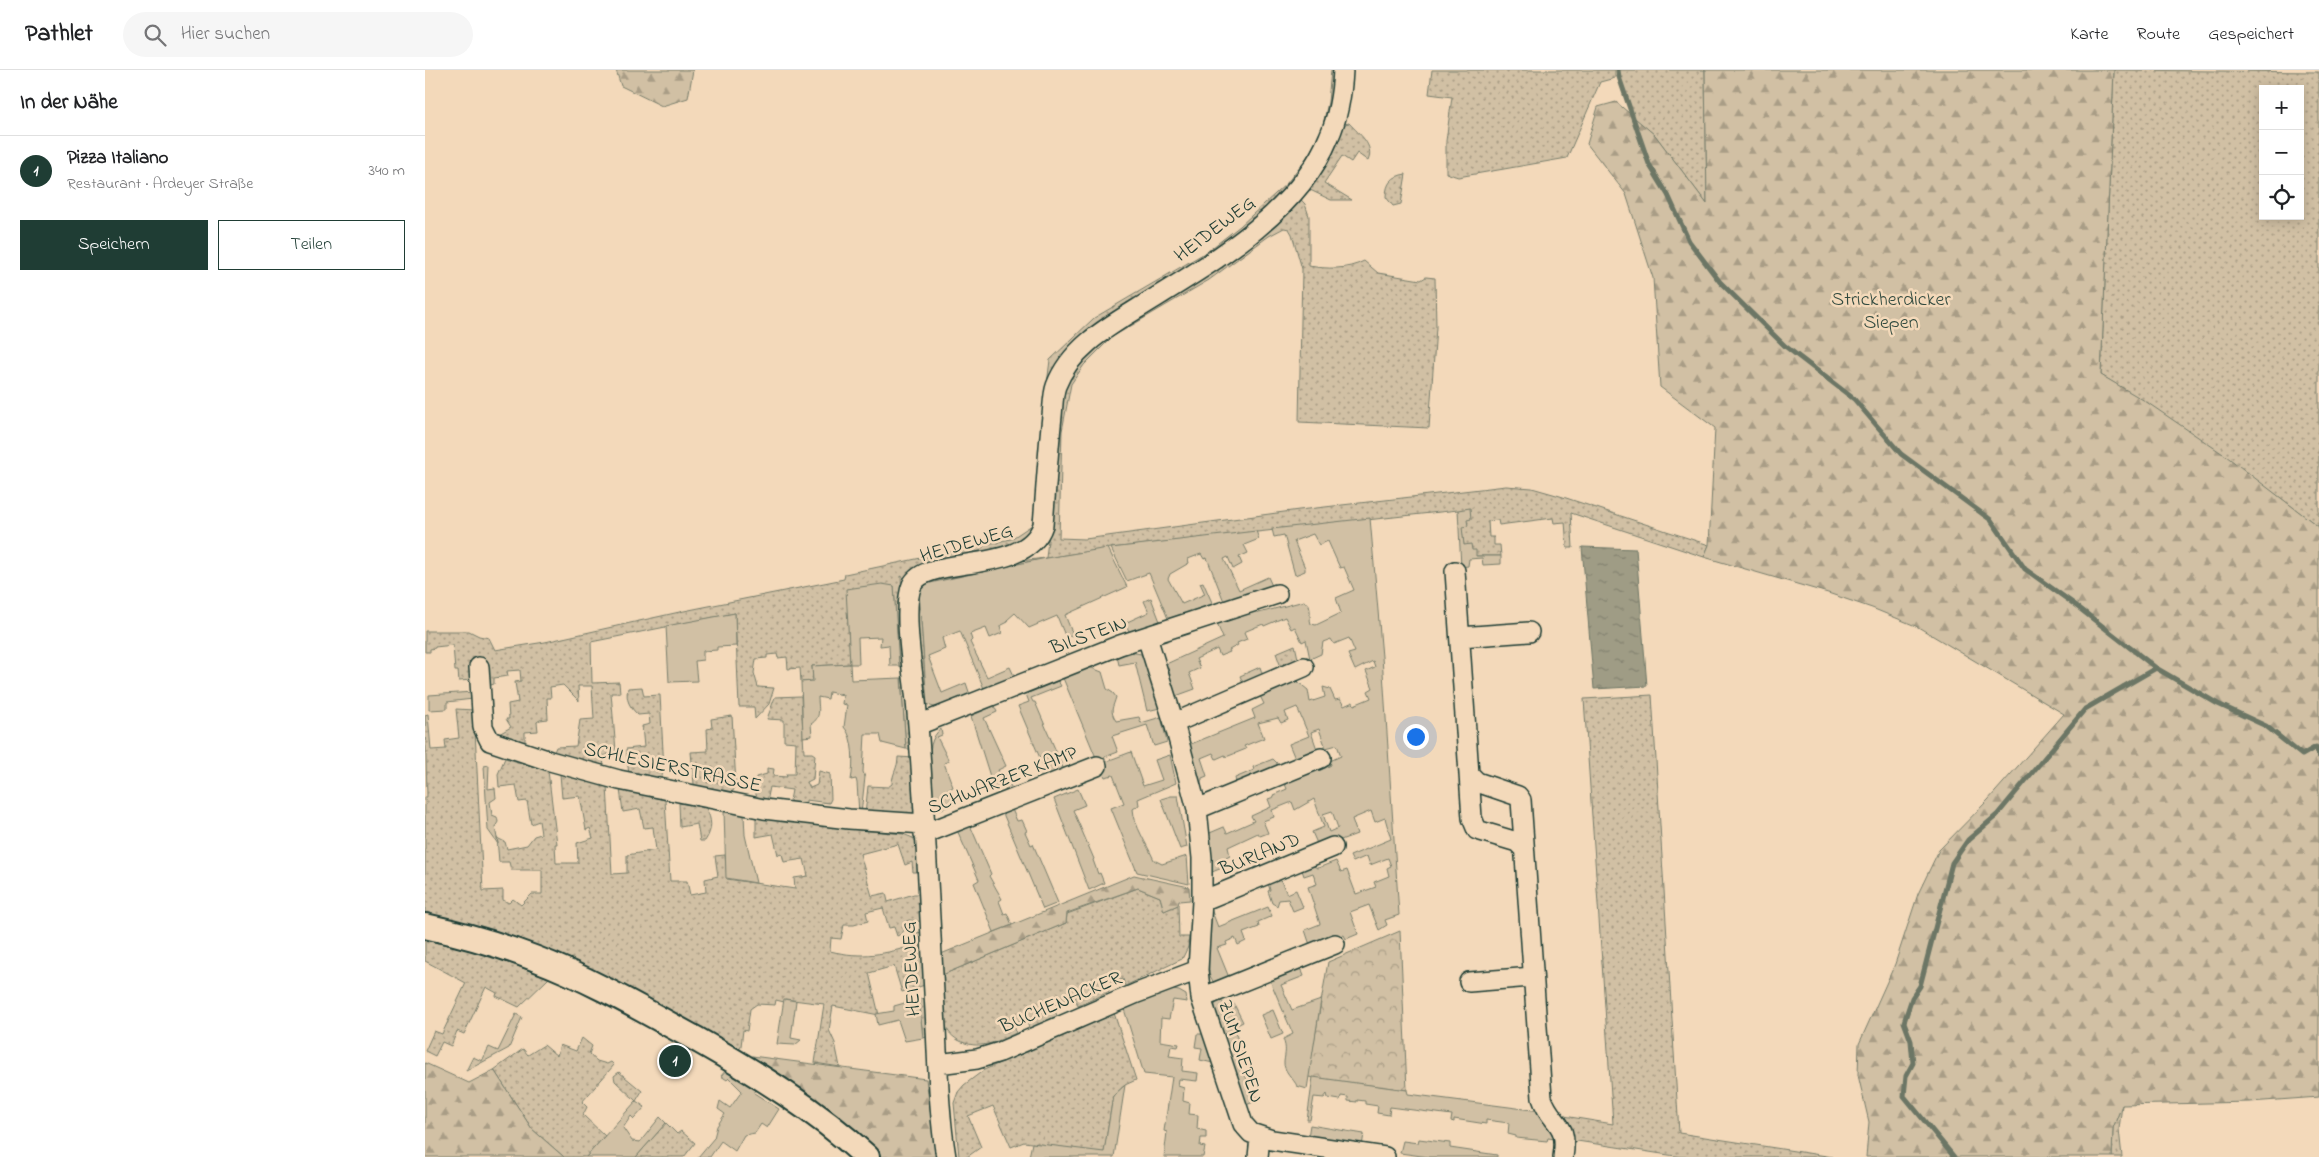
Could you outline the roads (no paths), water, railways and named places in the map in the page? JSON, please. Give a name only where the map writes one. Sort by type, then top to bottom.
[{"type":"main road","points":[[425,926],[492,943],[534,958],[598,986],[730,1059],[822,1119],[867,1157]]},
{"type":"street","name":"HEIDEWEG","points":[[945,1157],[918,725],[909,631],[909,592],[913,582],[929,572],[1011,555],[1029,546],[1037,539],[1043,525],[1056,386],[1075,354],[1106,329],[1246,238],[1291,195],[1312,167],[1330,136],[1342,88],[1343,70]]},
{"type":"street","points":[[1455,570],[1472,818],[1477,830],[1517,842],[1524,849]]},
{"type":"street","name":"BILSTEIN","points":[[918,725],[1120,645],[1277,594]]},
{"type":"street","points":[[1460,637],[1529,632]]},
{"type":"street","name":"BURLAND","points":[[1147,637],[1175,723],[1197,809],[1202,858],[1202,901],[1198,970]]},
{"type":"street","name":"SCHLESIERSTRASSE","points":[[479,667],[483,727],[490,741],[619,780],[764,809],[924,829]]},
{"type":"street","points":[[1175,723],[1304,667]]},
{"type":"street","points":[[1197,809],[1321,758]]},
{"type":"street","name":"SCHWARZER KAMP","points":[[924,829],[1097,766]]},
{"type":"street","points":[[1469,774],[1477,782],[1521,798],[1543,1098],[1549,1113],[1558,1121],[1561,1128],[1565,1145],[1563,1157]]},
{"type":"street","name":"BURLAND","points":[[1202,901],[1333,847]]},
{"type":"street","points":[[1201,998],[1335,944]]},
{"type":"street","name":"BUCHENACKER","points":[[938,1064],[977,1059],[999,1052],[1137,993],[1198,970]]},
{"type":"street","name":"ZUM SIEPEN","points":[[1198,970],[1201,998],[1243,1124],[1251,1133],[1260,1137]]},
{"type":"street","points":[[1469,982],[1533,978]]},
{"type":"street","points":[[1258,1157],[1260,1137],[1385,1157]]},
{"type":"water","points":[[1582,547],[1636,549],[1647,686],[1594,689]]},
{"type":"waterway","points":[[1618,70],[1649,164],[1668,195],[1689,241],[1720,282],[1785,346],[1854,399],[1901,454],[1991,520],[2025,569],[2074,604],[2156,668],[2218,704],[2266,726],[2302,755],[2316,747],[2319,756]]},
{"type":"waterway","points":[[1954,1157],[1904,1096],[1906,1076],[1913,1063],[1911,1041],[1904,1022],[1912,998],[1920,986],[1952,863],[1968,840],[1997,815],[2085,709],[2156,668]]},
{"type":"place","name":"Pizza Italiano","points":[[675,1061]]},
{"type":"park label","name":"Strickherdicker Siepen","points":[[1891,310]]}]
